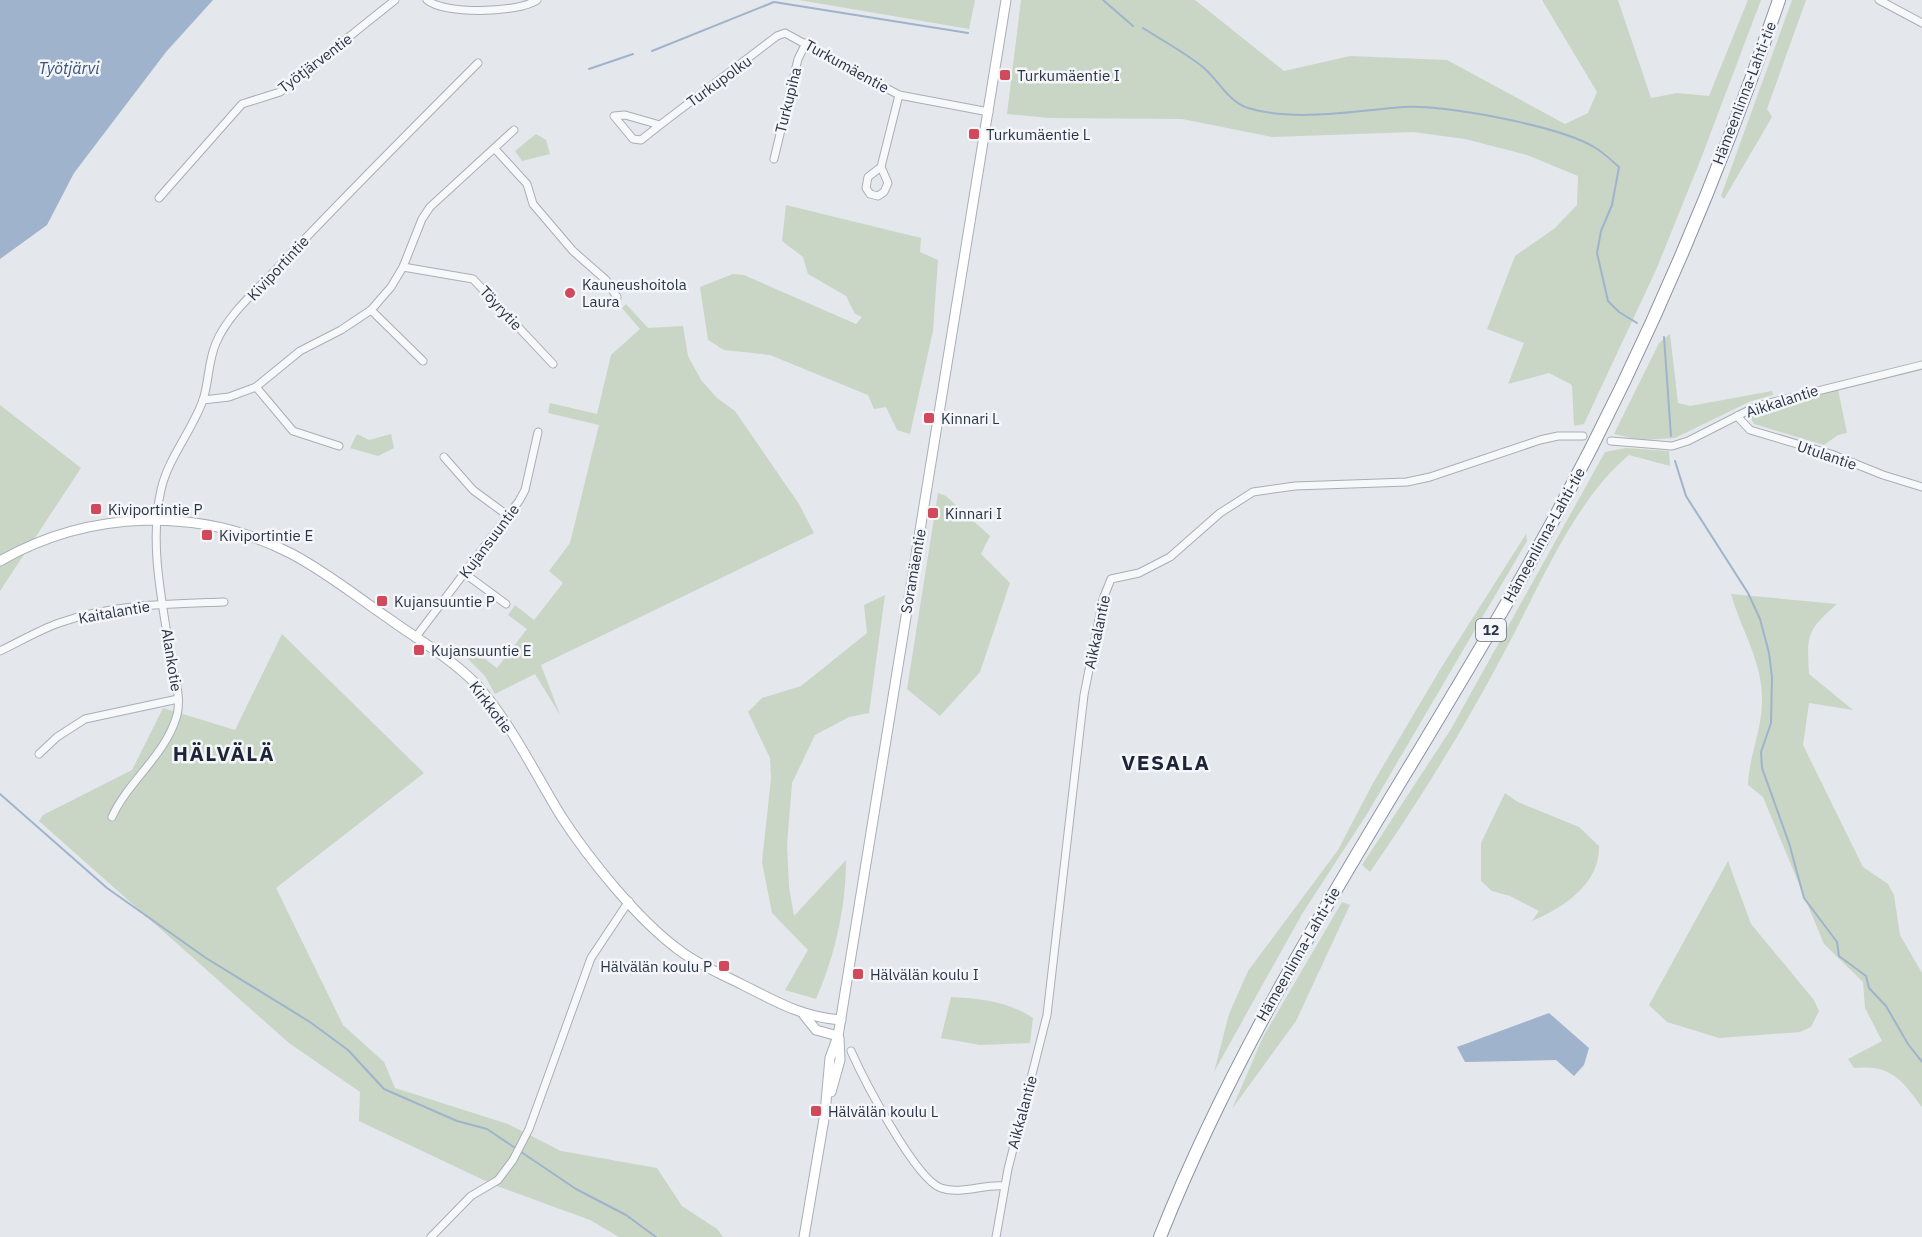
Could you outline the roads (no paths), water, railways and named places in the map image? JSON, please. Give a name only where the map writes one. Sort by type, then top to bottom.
[{"type":"highway","name":"Hämeenlinna-Lahti-tie","points":[[1160,1237],[1200,1142],[1274,996],[1460,684],[1584,462],[1682,252],[1741,105],[1779,0]]},
{"type":"street","name":"Työtjärventie","points":[[159,198],[242,104],[280,92],[395,0]]},
{"type":"street","points":[[427,0],[436,6],[492,11],[537,0]]},
{"type":"street","name":"Soramäentie","points":[[805,1237],[825,1113],[830,1058],[841,1020],[1006,0]]},
{"type":"street","points":[[1879,0],[1889,2],[1922,22]]},
{"type":"street","name":"Turkumäentie","points":[[777,36],[785,33],[806,43],[864,79],[899,95],[989,112]]},
{"type":"street","name":"Turkupolku","points":[[660,124],[625,115],[614,116],[633,139],[640,140],[777,36]]},
{"type":"street","name":"Turkupiha","points":[[774,159],[798,59],[806,43]]},
{"type":"street","name":"Kiviportintie","points":[[158,519],[165,476],[203,400],[216,343],[232,318],[322,221],[478,63]]},
{"type":"street","points":[[881,167],[899,95]]},
{"type":"street","points":[[203,400],[229,397],[256,387],[300,351],[341,330],[371,310],[392,287],[430,207],[514,130]]},
{"type":"street","points":[[495,149],[527,184],[533,204],[573,251],[606,280],[617,297]]},
{"type":"street","name":"Töyrytie","points":[[403,267],[473,279],[553,364]]},
{"type":"street","points":[[371,310],[423,361]]},
{"type":"street","name":"Aikkalantie","points":[[1611,441],[1672,446],[1688,441],[1757,406],[1922,365]]},
{"type":"street","points":[[256,387],[293,430],[339,446]]},
{"type":"street","name":"Utulantie","points":[[1737,416],[1750,430],[1831,454],[1883,475],[1922,487]]},
{"type":"street","name":"Kujansuuntie","points":[[415,638],[525,490],[538,432]]},
{"type":"street","name":"Aikkalantie","points":[[996,1237],[1005,1186],[1047,1015],[1084,695],[1103,599],[1111,579],[1139,573],[1170,557],[1220,513],[1254,492],[1295,486],[1378,485],[1407,482],[1430,477],[1540,440],[1558,436],[1582,436]]},
{"type":"street","points":[[444,458],[473,490],[507,515]]},
{"type":"street","name":"Kirkkotie","points":[[0,561],[44,538],[72,530],[113,522],[158,519],[225,529],[276,547],[332,579],[453,664],[477,686],[506,725],[578,841],[629,901],[680,951],[804,1015],[841,1020]]},
{"type":"street","name":"Alankotie","points":[[112,817],[120,799],[154,760],[177,715],[178,699],[163,604],[158,519]]},
{"type":"street","points":[[464,573],[506,604]]},
{"type":"street","name":"Kaitalantie","points":[[0,651],[58,623],[93,613],[163,604],[224,602]]},
{"type":"street","points":[[39,754],[57,737],[85,718],[178,699]]},
{"type":"street","points":[[431,1237],[471,1196],[498,1180],[513,1160],[529,1129],[591,958],[629,901]]},
{"type":"street","name":"Kirkkotie","points":[[804,1015],[816,1030],[838,1036]]},
{"type":"street","points":[[851,1051],[871,1093],[913,1160],[932,1183],[952,1190],[1005,1186]]},
{"type":"water","name":"Työtjärvi","points":[[0,0],[213,0],[166,52],[74,173],[47,225],[0,259]]},
{"type":"water","points":[[1549,1013],[1589,1048],[1584,1065],[1574,1076],[1556,1060],[1465,1062],[1457,1047]]},
{"type":"waterway","points":[[1103,0],[1133,26]]},
{"type":"waterway","points":[[652,51],[774,2],[968,33]]},
{"type":"waterway","points":[[1143,28],[1197,63],[1229,96],[1248,108],[1305,115],[1403,107],[1445,109],[1529,124],[1555,131],[1594,147],[1619,167],[1612,205],[1601,231],[1597,253],[1608,301],[1619,312],[1637,323]]},
{"type":"waterway","points":[[589,69],[633,54]]},
{"type":"waterway","points":[[1664,337],[1671,436]]},
{"type":"waterway","points":[[1675,461],[1686,496],[1748,593],[1760,619],[1769,653],[1772,677],[1771,723],[1761,752],[1762,768],[1789,843],[1804,898],[1837,942],[1839,956],[1866,976],[1869,988],[1886,1006],[1908,1044],[1922,1062]]},
{"type":"waterway","points":[[0,794],[107,888],[206,958],[310,1022],[348,1050],[384,1089],[457,1121],[487,1129],[576,1189],[626,1215],[656,1237]]},
{"type":"place","name":"Turkumäentie I","points":[[1005,75]]},
{"type":"place","name":"Turkumäentie L","points":[[974,134]]},
{"type":"place","name":"Kauneushoitola Laura","points":[[570,293]]},
{"type":"place","name":"Kinnari L","points":[[929,418]]},
{"type":"place","name":"Kiviportintie P","points":[[96,509]]},
{"type":"place","name":"Kinnari I","points":[[933,513]]},
{"type":"place","name":"Kiviportintie E","points":[[207,535]]},
{"type":"place","name":"Kujansuuntie P","points":[[382,601]]},
{"type":"place","name":"Kujansuuntie E","points":[[419,650]]},
{"type":"place","name":"Hälvälän koulu P","points":[[724,966]]},
{"type":"place","name":"Hälvälän koulu I","points":[[858,974]]},
{"type":"place","name":"Hälvälän koulu L","points":[[816,1111]]},
{"type":"district","name":"HÄLVÄLÄ","points":[[224,753]]},
{"type":"district","name":"VESALA","points":[[1166,762]]}]
